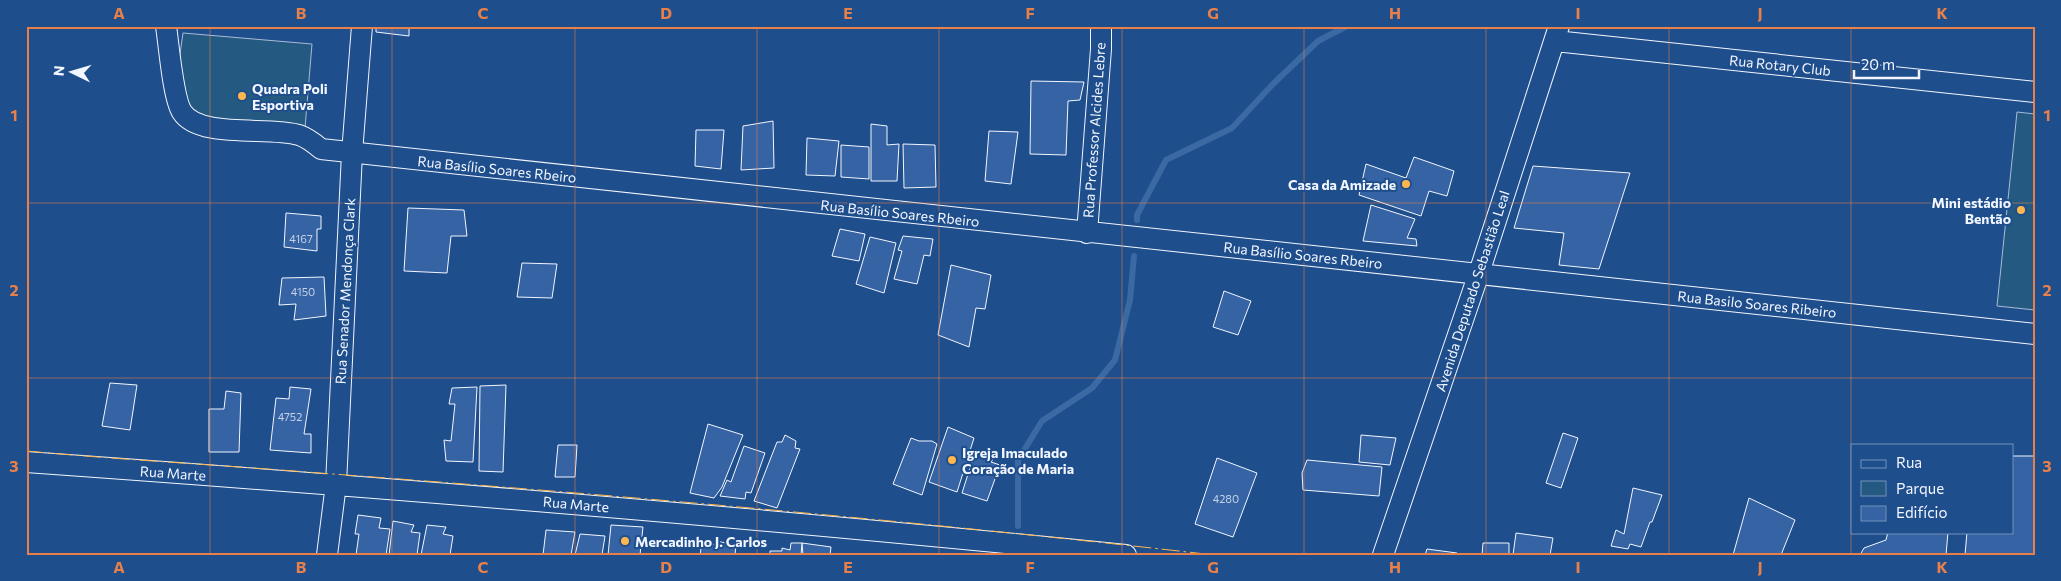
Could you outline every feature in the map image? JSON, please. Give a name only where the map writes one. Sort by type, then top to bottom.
[{"type":"street","name":"Rua Basílio Soares Rbeiro","points":[[166,26],[174,83],[181,111],[188,119],[197,124],[232,130],[274,131],[298,134],[309,139],[321,150],[1087,233],[1479,273]]},
{"type":"street","name":"Rua Senador Mendonça Clark","points":[[327,555],[336,484],[352,153],[362,26]]},
{"type":"street","name":"Rua Professor Alcides Lebre","points":[[1087,233],[1101,49],[1100,26]]},
{"type":"street","name":"Rua Rotary Club","points":[[1557,34],[2035,92]]},
{"type":"street","name":"Avenida Deputado Sebastião Leal","points":[[1383,555],[1479,273],[1557,34]]},
{"type":"street","name":"Rua Basilo Soares Ribeiro","points":[[1479,273],[2035,334]]},
{"type":"street","name":"Rua Marte","points":[[26,462],[336,484],[830,525],[1126,555]]},
{"type":"green space","name":"Quadra Poli Esportiva","points":[[183,33],[312,44],[305,128],[176,116],[177,75]]},
{"type":"green space","name":"Mini estádio Bentão","points":[[2017,112],[2035,114],[2035,310],[1997,306]]},
{"type":"building","points":[[376,26],[409,26],[409,36],[376,32]]},
{"type":"building","points":[[1031,81],[1084,82],[1080,100],[1068,101],[1066,155],[1030,154]]},
{"type":"building","points":[[773,121],[774,168],[741,170],[743,126]]},
{"type":"building","points":[[871,124],[887,126],[887,145],[899,144],[897,181],[871,181]]},
{"type":"building","points":[[696,130],[724,130],[721,169],[695,166]]},
{"type":"building","points":[[989,131],[1018,132],[1011,184],[985,181]]},
{"type":"building","points":[[807,138],[839,141],[835,176],[806,175]]},
{"type":"building","points":[[903,144],[935,145],[936,187],[904,188]]},
{"type":"building","points":[[841,145],[869,147],[869,179],[841,177]]},
{"type":"building","name":"Casa da Amizade","points":[[1414,157],[1454,171],[1447,196],[1429,191],[1421,216],[1359,195],[1366,164],[1406,178]]},
{"type":"building","points":[[1533,166],[1630,173],[1599,269],[1559,265],[1564,233],[1514,228]]},
{"type":"building","points":[[1371,205],[1415,219],[1407,238],[1416,239],[1417,246],[1363,241]]},
{"type":"building","points":[[408,208],[464,210],[467,236],[451,236],[447,273],[404,271]]},
{"type":"building","points":[[286,213],[321,216],[321,229],[317,229],[317,251],[284,247]]},
{"type":"building","points":[[840,229],[865,234],[859,261],[832,256]]},
{"type":"building","points":[[903,236],[933,239],[930,256],[924,255],[917,284],[894,279],[902,251],[898,250]]},
{"type":"building","points":[[870,237],[896,243],[884,293],[856,284]]},
{"type":"building","points":[[522,263],[557,264],[552,298],[517,297]]},
{"type":"building","points":[[951,265],[991,275],[985,309],[976,308],[969,347],[938,335]]},
{"type":"building","points":[[324,277],[326,316],[294,320],[296,304],[279,305],[282,278]]},
{"type":"building","points":[[1224,291],[1251,301],[1238,335],[1213,327]]},
{"type":"building","points":[[110,383],[137,385],[130,430],[102,426]]},
{"type":"building","points":[[506,385],[503,472],[479,471],[480,386]]},
{"type":"building","points":[[290,387],[311,389],[304,434],[311,434],[311,453],[270,450],[276,398],[289,399]]},
{"type":"building","points":[[477,387],[473,462],[446,461],[444,440],[451,441],[455,404],[449,404],[452,388]]},
{"type":"building","points":[[226,391],[241,393],[239,452],[209,452],[209,409],[224,409]]},
{"type":"building","points":[[708,424],[743,435],[722,487],[714,498],[690,493]]},
{"type":"building","name":"Igreja Imaculado Coração de Maria","points":[[948,427],[974,438],[957,492],[929,482]]},
{"type":"building","points":[[1563,433],[1578,438],[1561,488],[1546,483]]},
{"type":"building","points":[[785,435],[796,441],[795,448],[800,449],[777,508],[754,501],[777,442],[782,442]]},
{"type":"building","points":[[1361,435],[1396,438],[1390,465],[1359,462]]},
{"type":"building","points":[[911,438],[919,441],[932,441],[937,444],[922,495],[893,484]]},
{"type":"building","points":[[558,445],[577,445],[575,477],[555,477]]},
{"type":"building","points":[[744,446],[765,453],[751,493],[746,492],[745,499],[720,496],[727,480],[731,482]]},
{"type":"building","points":[[975,452],[994,458],[991,462],[1000,465],[987,501],[962,493]]},
{"type":"building","points":[[2014,456],[2035,456],[2035,555],[1965,555],[1967,534],[2014,534]]},
{"type":"building","points":[[1217,458],[1257,473],[1233,537],[1195,524]]},
{"type":"building","points":[[1307,460],[1382,467],[1379,496],[1303,490],[1302,473]]},
{"type":"building","points":[[1633,488],[1662,495],[1641,547],[1630,544],[1628,549],[1611,546],[1616,530],[1624,534]]},
{"type":"building","points":[[1749,498],[1795,520],[1781,555],[1733,555]]},
{"type":"building","points":[[358,515],[381,518],[379,528],[390,529],[386,555],[356,555],[359,534],[355,534]]},
{"type":"building","points":[[393,521],[414,525],[411,532],[420,533],[417,555],[389,555]]},
{"type":"building","points":[[427,525],[446,527],[443,534],[453,536],[450,555],[421,555]]},
{"type":"building","name":"Mercadinho J. Carlos","points":[[611,525],[643,527],[640,555],[608,555]]},
{"type":"building","points":[[546,530],[575,532],[571,555],[543,555]]},
{"type":"building","points":[[1516,533],[1553,538],[1550,555],[1513,555]]},
{"type":"building","points":[[580,534],[605,536],[602,555],[575,555]]},
{"type":"building","points":[[1888,534],[1948,534],[1946,555],[1860,555],[1864,548],[1886,540]]},
{"type":"building","points":[[716,541],[736,545],[735,555],[700,555],[702,542],[717,545]]},
{"type":"building","points":[[791,543],[802,543],[801,555],[770,555],[770,551],[782,551],[782,548],[790,550]]},
{"type":"building","points":[[802,543],[831,547],[830,555],[803,555]]},
{"type":"building","points":[[1483,543],[1509,543],[1509,555],[1482,555]]},
{"type":"building","points":[[1427,549],[1457,553],[1457,555],[1425,555]]},
{"type":"waterway","points":[[1137,220],[1137,215],[1166,160],[1232,128],[1273,84],[1318,41],[1347,26]]},
{"type":"waterway","points":[[1018,526],[1018,460],[1042,421],[1092,388],[1115,360],[1130,300],[1134,256]]},
{"type":"power","points":[[26,451],[431,481],[655,500],[879,520],[1214,555]]},
{"type":"place","name":"Quadra Poli Esportiva","points":[[242,96]]},
{"type":"place","name":"Casa da Amizade","points":[[1406,184]]},
{"type":"place","name":"Mini estádio Bentão","points":[[2021,210]]},
{"type":"place","name":"Igreja Imaculado Coração de Maria","points":[[952,460]]},
{"type":"place","name":"Mercadinho J. Carlos","points":[[625,541]]}]
